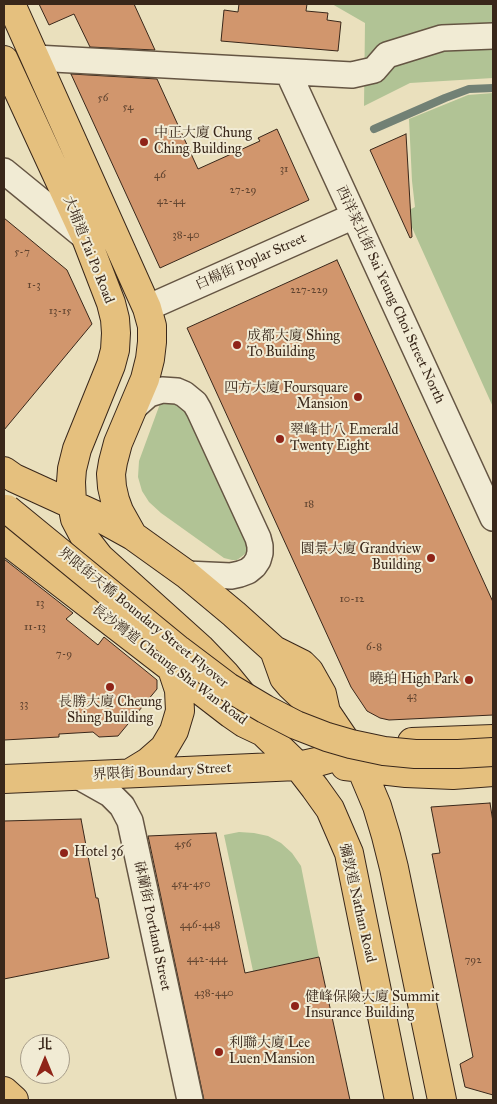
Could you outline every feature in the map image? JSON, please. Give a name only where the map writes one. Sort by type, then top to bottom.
[{"type":"main road","name":"大埔道 Tai Po Road","points":[[11,4],[148,308],[152,326],[150,359],[145,379],[118,443],[111,474],[115,500],[133,536]]},
{"type":"main road","name":"大埔道 Tai Po Road","points":[[4,60],[86,238],[111,303],[116,326],[115,350],[111,365],[77,448],[72,469],[72,504]]},
{"type":"main road","points":[[4,471],[14,478],[95,515],[133,536],[186,574],[274,650],[302,664],[309,671],[322,694],[326,712],[357,760],[377,806],[394,868],[442,1100]]},
{"type":"main road","name":"長沙灣道 Cheung Sha Wan Road","points":[[72,504],[76,519],[86,540],[100,558],[210,658],[226,675],[253,708],[263,732]]},
{"type":"main road","name":"界限街天橋 Boundary Street Flyover","points":[[4,506],[179,650],[228,687],[280,717],[327,737],[384,751],[415,754],[493,752]]},
{"type":"main road","name":"長沙灣道 Cheung Sha Wan Road","points":[[4,539],[231,714],[263,732]]},
{"type":"main road","points":[[130,773],[148,762],[164,748],[174,731],[180,711],[179,690],[172,669]]},
{"type":"main road","name":"彌敦道 Nathan Road","points":[[263,732],[309,763],[315,788],[330,809],[349,853],[399,1100]]},
{"type":"main road","name":"界限街 Boundary Street","points":[[4,779],[357,760],[412,742],[493,739]]},
{"type":"main road","name":"界限街 Boundary Street","points":[[357,760],[415,774],[493,772]]},
{"type":"street","points":[[35,58],[352,75],[374,70],[387,55],[442,38],[493,36]]},
{"type":"street","name":"西洋菜北街 Sai Yeung Choi Street North","points":[[288,72],[493,518]]},
{"type":"street","points":[[4,171],[86,238]]},
{"type":"street","name":"白楊街 Poplar Street","points":[[148,308],[354,216]]},
{"type":"street","name":"大埔道 Tai Po Road","points":[[132,409],[149,394],[162,390],[177,391],[195,403],[258,538],[260,553],[258,560],[248,571],[231,576],[186,574]]},
{"type":"street","name":"砵蘭街 Portland Street","points":[[78,776],[110,794],[122,806],[130,821],[190,1100]]},
{"type":"green space","points":[[332,4],[493,4],[493,78],[410,83],[364,106],[365,23]]},
{"type":"green space","points":[[493,93],[493,407],[405,212],[415,207],[409,119],[468,95]]},
{"type":"green space","points":[[165,399],[187,408],[248,540],[248,549],[237,560],[224,558],[161,513],[149,502],[142,491],[138,477],[139,461],[161,401]]},
{"type":"green space","points":[[239,832],[268,836],[281,843],[292,853],[301,866],[319,957],[253,971],[224,835]]},
{"type":"building","points":[[39,4],[134,4],[155,50],[90,47],[74,14],[49,25]]},
{"type":"building","points":[[239,4],[307,4],[306,11],[328,13],[327,20],[341,22],[338,51],[221,41],[224,10],[238,12]]},
{"type":"building","points":[[71,74],[157,79],[198,169],[260,141],[258,138],[277,129],[309,200],[160,268]]},
{"type":"building","points":[[406,134],[412,237],[410,238],[370,150]]},
{"type":"building","points":[[4,218],[67,270],[92,324],[4,430]]},
{"type":"building","points":[[337,260],[493,602],[493,715],[389,720],[380,718],[367,711],[351,687],[187,328]]},
{"type":"building","points":[[4,559],[73,613],[66,619],[98,645],[104,637],[157,680],[157,689],[118,736],[99,737],[93,732],[59,734],[59,737],[4,740]]},
{"type":"building","points":[[490,803],[493,822],[493,1095],[465,1087],[460,1064],[473,1057],[432,854],[440,853],[431,807]]},
{"type":"building","points":[[81,819],[109,958],[4,979],[4,821]]},
{"type":"building","points":[[216,833],[245,973],[319,957],[350,1100],[204,1100],[148,836]]},
{"type":"waterway","points":[[374,129],[469,89],[493,88]]},
{"type":"place","name":"中正大廈 Chung Ching Building","points":[[144,142]]},
{"type":"place","name":"成都大廈 Shing To Building","points":[[237,345]]},
{"type":"place","name":"四方大廈 Foursquare Mansion","points":[[358,397]]},
{"type":"place","name":"翠峰廿八 Emerald Twenty Eight","points":[[280,439]]},
{"type":"place","name":"園景大廈 Grandview Building","points":[[431,558]]},
{"type":"place","name":"曉珀 High Park","points":[[469,680]]},
{"type":"place","name":"長勝大廈 Cheung Shing Building","points":[[110,687]]},
{"type":"place","name":"Hotel 36","points":[[64,853]]},
{"type":"place","name":"健峰保險大廈 Summit Insurance Building","points":[[295,1006]]},
{"type":"place","name":"利聯大廈 Lee Luen Mansion","points":[[219,1052]]}]
